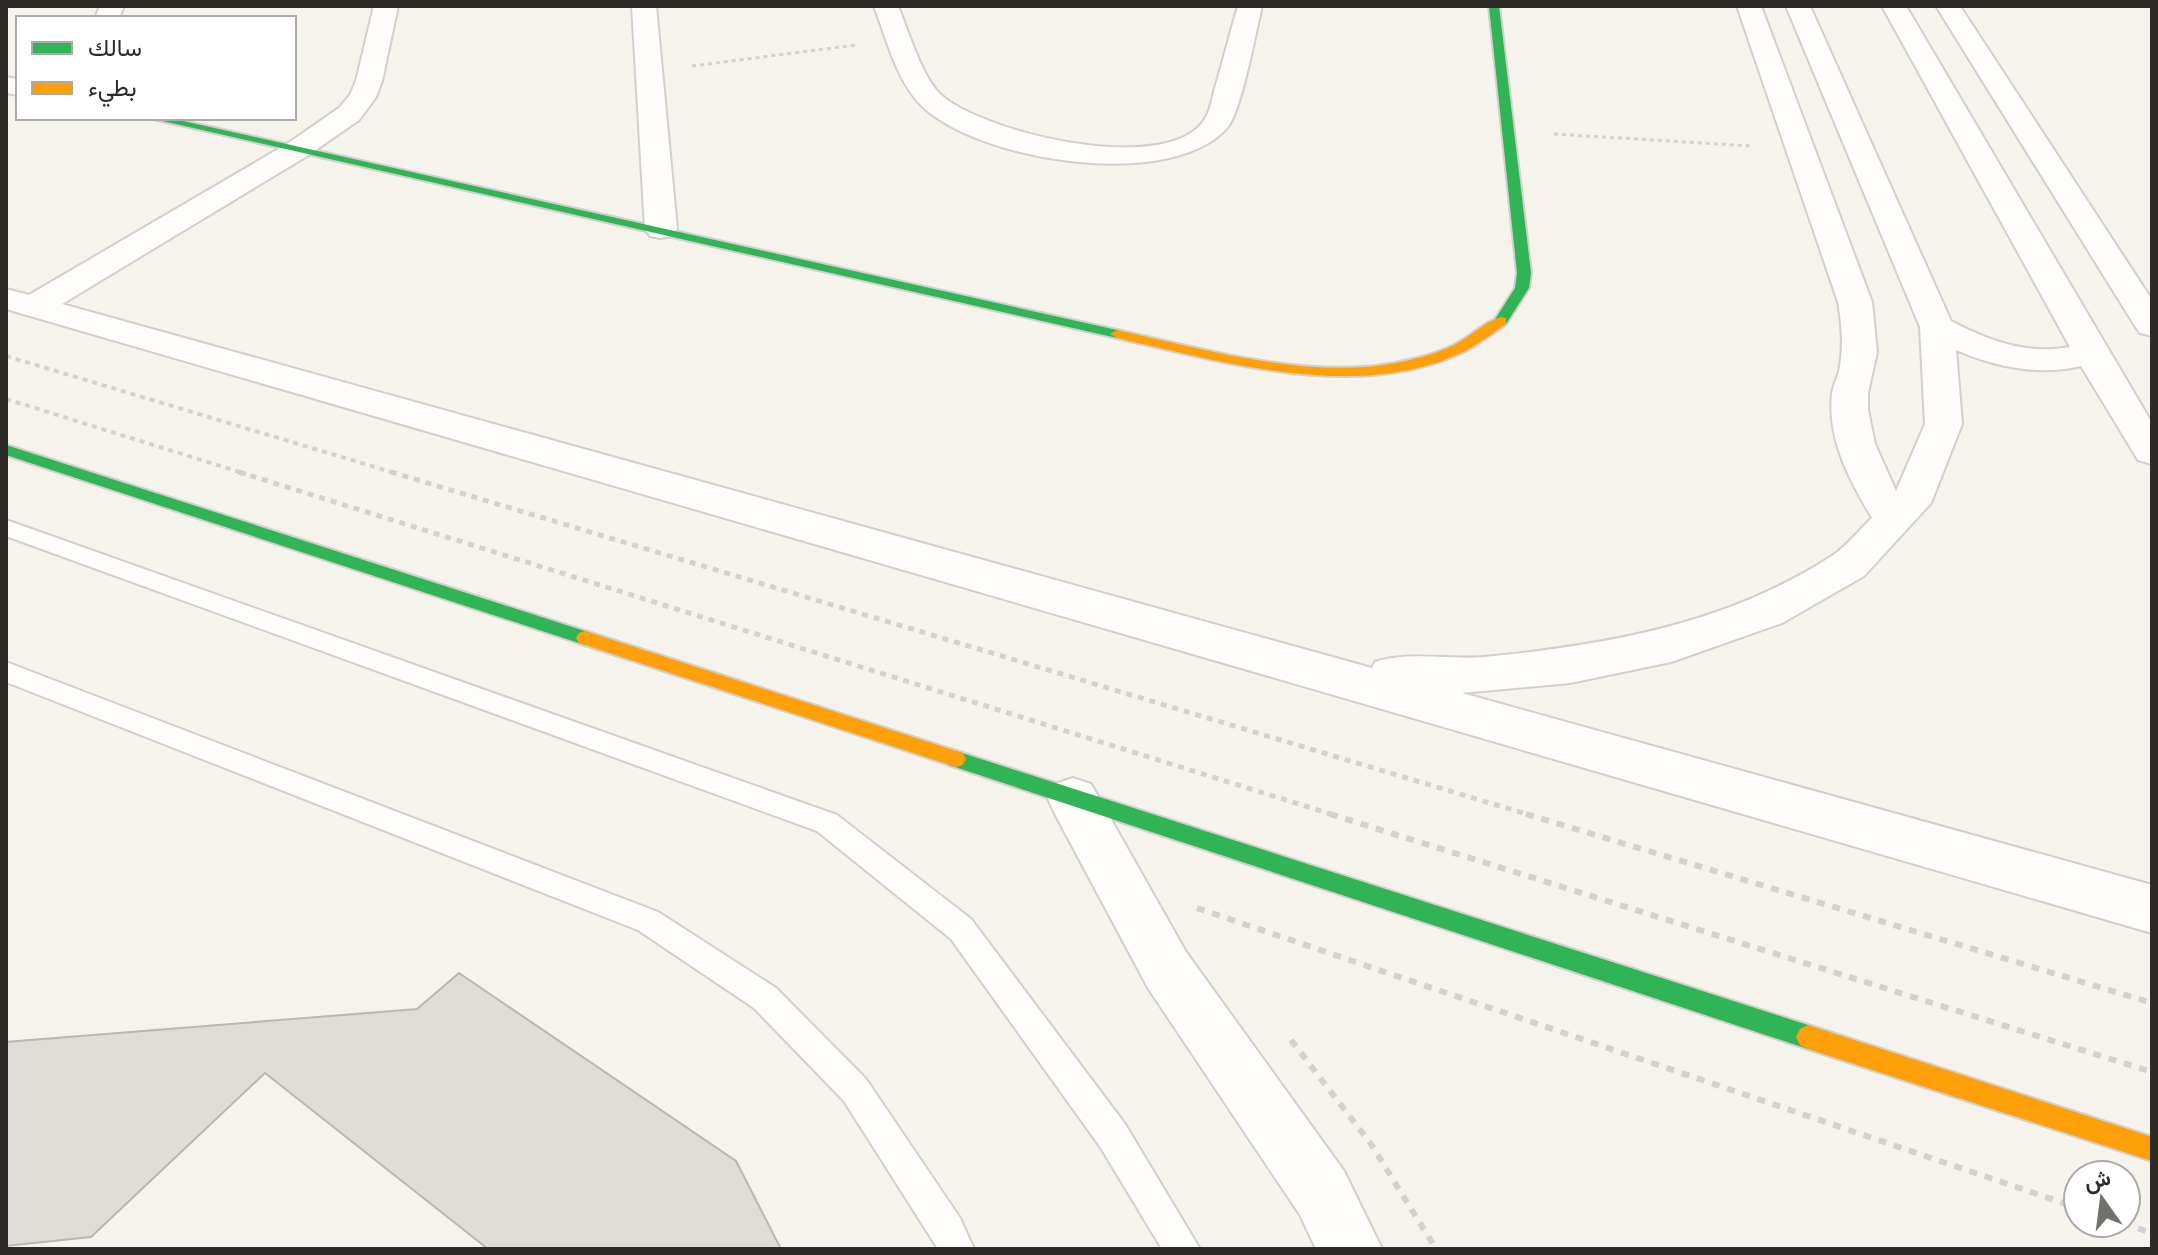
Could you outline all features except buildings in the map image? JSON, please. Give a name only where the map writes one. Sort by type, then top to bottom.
[{"type":"street","points":[[20,303],[297,150],[349,114],[363,97],[386,6]]},
{"type":"street","points":[[644,6],[661,229]]},
{"type":"street","points":[[886,6],[927,98],[951,117],[985,133],[1029,145],[1119,155],[1152,153],[1182,146],[1205,135],[1219,121],[1250,6]]},
{"type":"street","points":[[1749,6],[1855,302],[1860,329],[1858,363],[1850,392],[1852,424],[1873,487],[1894,521]]},
{"type":"street","points":[[1320,671],[1407,676],[1493,675],[1576,666],[1654,652],[1724,630],[1785,604],[1837,573],[1880,538],[1910,503],[1931,466],[1944,428],[1948,391],[1945,355],[1937,327],[1798,6]]},
{"type":"street","points":[[1894,6],[2053,226],[2152,326]]},
{"type":"street","points":[[1948,6],[2053,226],[2090,352],[2152,451]]},
{"type":"street","points":[[164,120],[1266,367],[1325,373],[1384,370],[1436,358],[1479,339],[1508,315],[1523,286],[1523,258],[1509,131],[1491,7]]},
{"type":"street","points":[[1761,37],[1813,41]]},
{"type":"street","points":[[20,303],[2152,909]]},
{"type":"street","points":[[1937,327],[1989,351],[2037,361],[2069,360],[2090,352]]},
{"type":"street","points":[[6,450],[2152,1149]]},
{"type":"street","points":[[1073,799],[1167,970],[1322,1193],[1350,1249]]},
{"type":"lane","points":[[6,528],[827,823],[961,929],[1113,1136],[1182,1249]]},
{"type":"lane","points":[[6,672],[648,921],[765,998],[855,1090],[948,1230],[956,1249]]},
{"type":"path","points":[[649,71],[901,39]]},
{"type":"path","points":[[1509,131],[1801,149]]},
{"type":"path","points":[[6,356],[2152,1003]]},
{"type":"path","points":[[6,399],[2152,1072]]},
{"type":"path","points":[[1192,906],[2062,1203]]},
{"type":"path","points":[[1289,1037],[1371,1144],[1436,1249]]},
{"type":"traffic: fast","points":[[1494,6],[1524,273],[1522,288],[1501,321]]},
{"type":"traffic: fast","points":[[164,120],[1117,334]]},
{"type":"traffic: fast","points":[[6,450],[585,638]]},
{"type":"traffic: fast","points":[[956,759],[1808,1037]]},
{"type":"traffic: slow","points":[[1117,334],[1263,365],[1365,371],[1414,364],[1460,348],[1501,321]]},
{"type":"traffic: slow","points":[[585,638],[956,759]]},
{"type":"traffic: slow","points":[[1808,1037],[2152,1149]]}]
